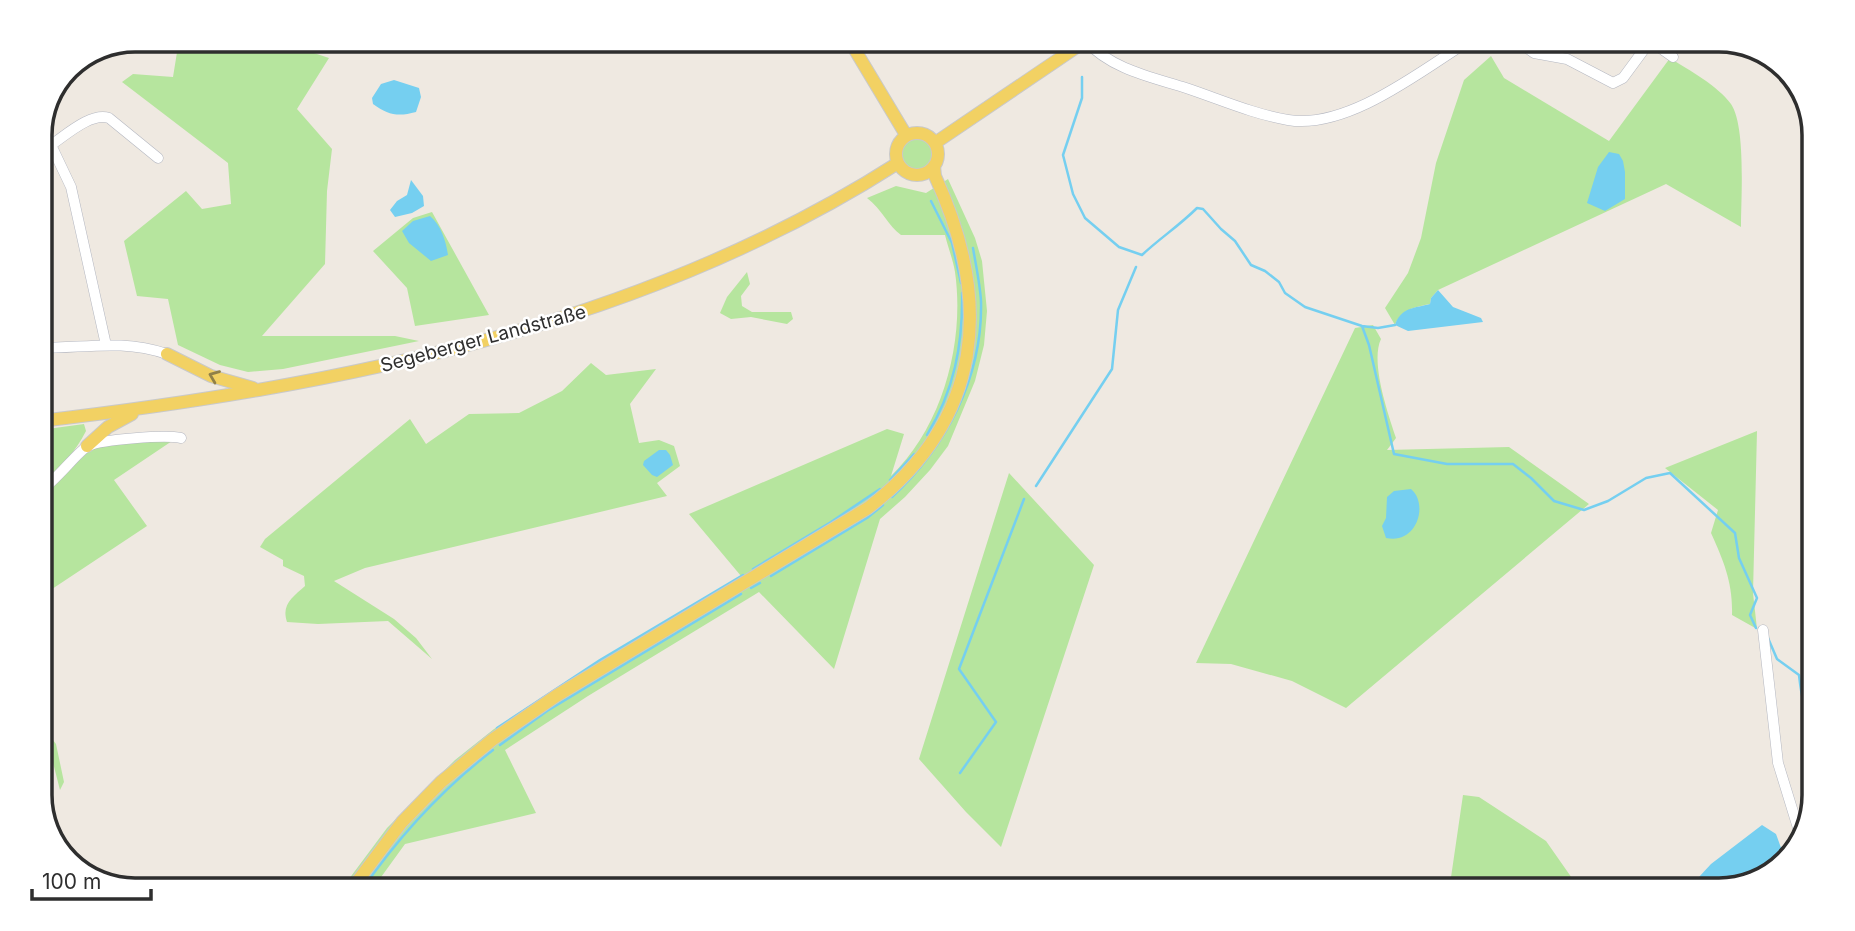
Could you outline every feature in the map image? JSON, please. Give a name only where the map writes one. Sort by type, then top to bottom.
[{"type":"main road","points":[[856,52],[906,135]]},
{"type":"main road","points":[[935,143],[1068,52]]},
{"type":"main road","points":[[360,878],[402,822],[441,782],[492,740],[556,696],[868,508],[896,485],[917,462],[939,431],[957,393],[970,335],[969,277],[960,239],[935,176],[934,166],[938,155],[935,143],[921,133],[906,135],[897,146],[895,154],[898,163],[906,172],[918,175],[928,182],[947,209]]},
{"type":"main road","name":"Segeberger Landstraße","points":[[53,419],[142,409],[319,380],[436,354],[557,319],[626,296],[720,257],[783,227],[898,163]]},
{"type":"main road","points":[[918,175],[926,173],[934,166]]},
{"type":"main road","points":[[167,354],[211,376],[242,387],[263,390]]},
{"type":"main road","points":[[87,446],[107,427],[142,409]]},
{"type":"street","points":[[1098,52],[1119,65],[1153,78],[1289,121],[1323,120],[1352,112],[1450,52]]},
{"type":"street","points":[[1533,52],[1567,59],[1613,83],[1623,78],[1641,52]]},
{"type":"street","points":[[1666,52],[1673,57]]},
{"type":"street","points":[[53,144],[93,119],[104,116],[158,158]]},
{"type":"street","points":[[53,149],[71,187],[106,345]]},
{"type":"street","points":[[53,347],[139,346],[167,354]]},
{"type":"street","points":[[53,480],[87,446],[145,437],[181,438]]},
{"type":"street","points":[[1763,629],[1778,763],[1797,825]]},
{"type":"green space","points":[[177,52],[311,52],[329,58],[297,109],[332,149],[327,191],[325,264],[262,336],[395,336],[419,341],[283,369],[248,372],[220,365],[178,345],[168,299],[137,296],[124,241],[186,191],[202,209],[231,204],[228,163],[122,82],[133,74],[173,77]]},
{"type":"green space","points":[[1491,56],[1504,78],[1609,141],[1670,58],[1703,79],[1725,97],[1736,114],[1742,163],[1741,227],[1666,184],[1438,290],[1431,298],[1430,304],[1405,312],[1395,325],[1385,308],[1408,273],[1421,238],[1436,163],[1464,80]]},
{"type":"green space","points":[[917,137],[928,142],[933,153],[928,164],[917,169],[906,164],[901,153],[906,142]]},
{"type":"green space","points":[[948,179],[975,238],[982,261],[987,311],[984,345],[975,381],[948,446],[905,497],[880,519],[834,669],[759,592],[505,750],[536,813],[405,844],[380,878],[350,878],[387,828],[455,760],[494,729],[573,677],[741,576],[689,514],[887,429],[904,434],[891,476],[909,456],[937,408],[953,354],[957,326],[955,272],[945,235],[901,235],[867,198],[896,186],[926,193]]},
{"type":"green space","points":[[432,212],[489,315],[415,326],[407,288],[373,251],[413,218]]},
{"type":"green space","points":[[747,272],[750,284],[741,296],[742,306],[752,312],[791,312],[793,319],[787,324],[751,317],[731,319],[720,313],[727,297]]},
{"type":"green space","points":[[1373,325],[1381,339],[1378,349],[1379,374],[1396,438],[1387,450],[1509,447],[1589,504],[1346,708],[1292,681],[1231,664],[1196,663],[1355,328]]},
{"type":"green space","points":[[591,363],[606,375],[656,369],[630,404],[639,443],[659,440],[674,446],[680,466],[657,483],[667,496],[365,568],[334,581],[394,619],[416,638],[432,659],[388,621],[318,624],[287,622],[287,606],[292,597],[305,586],[304,576],[283,566],[283,560],[260,547],[265,539],[410,419],[426,444],[469,414],[519,413],[562,391]]},
{"type":"green space","points":[[84,424],[86,431],[77,447],[53,473],[53,428]]},
{"type":"green space","points":[[1757,431],[1753,593],[1757,629],[1732,615],[1727,573],[1711,533],[1718,510],[1665,468]]},
{"type":"green space","points":[[175,439],[114,480],[147,526],[53,588],[53,488],[90,450],[107,445]]},
{"type":"green space","points":[[1009,473],[1094,565],[1001,847],[919,759]]},
{"type":"green space","points":[[53,740],[64,782],[60,790],[53,763]]},
{"type":"green space","points":[[1463,795],[1479,797],[1546,841],[1572,878],[1451,878]]},
{"type":"water","points":[[394,80],[419,88],[421,97],[416,112],[393,114],[373,104],[372,98],[381,84]]},
{"type":"water","points":[[1609,152],[1619,154],[1623,161],[1625,199],[1605,211],[1587,203],[1598,167]]},
{"type":"water","points":[[411,180],[423,196],[424,206],[412,213],[395,217],[390,210],[397,201],[407,195]]},
{"type":"water","points":[[430,216],[442,234],[448,255],[431,261],[409,243],[402,231],[413,221]]},
{"type":"water","points":[[1438,290],[1453,307],[1481,318],[1483,322],[1408,331],[1395,325],[1405,311],[1430,304],[1431,298]]},
{"type":"water","points":[[659,450],[666,450],[673,465],[657,477],[643,465],[644,461]]},
{"type":"water","points":[[1411,489],[1419,504],[1417,522],[1406,535],[1397,539],[1386,538],[1382,526],[1386,518],[1387,497],[1394,491]]},
{"type":"water","points":[[1762,825],[1776,834],[1782,850],[1761,867],[1741,876],[1698,878],[1711,864]]},
{"type":"waterway","points":[[1082,77],[1082,98],[1063,155],[1073,194],[1085,218],[1119,247],[1142,255],[1197,208],[1203,209],[1235,241],[1251,265],[1265,271],[1279,282],[1285,293],[1305,307],[1362,326],[1378,328],[1395,325]]},
{"type":"waterway","points":[[931,201],[952,243],[961,283]]},
{"type":"waterway","points":[[892,497],[929,456],[958,409],[968,383],[976,357],[980,329],[981,301],[973,248]]},
{"type":"waterway","points":[[1036,486],[1112,369],[1118,310],[1136,267]]},
{"type":"waterway","points":[[927,435],[944,402],[955,367],[961,331],[962,293]]},
{"type":"waterway","points":[[1362,326],[1369,345],[1394,454],[1447,464],[1513,464],[1554,501],[1584,510],[1608,501],[1646,478],[1670,473],[1735,533],[1739,558],[1757,598],[1750,615],[1756,628]]},
{"type":"waterway","points":[[890,480],[914,454]]},
{"type":"waterway","points":[[753,569],[880,489]]},
{"type":"waterway","points":[[960,773],[996,722],[959,669],[1024,499]]},
{"type":"waterway","points":[[771,576],[867,518],[883,505]]},
{"type":"waterway","points":[[497,728],[600,660],[743,575]]},
{"type":"waterway","points":[[751,588],[760,583]]},
{"type":"waterway","points":[[500,745],[547,711],[741,594]]},
{"type":"waterway","points":[[1768,638],[1777,659],[1799,675],[1802,695]]},
{"type":"waterway","points":[[370,878],[422,815],[456,781],[493,750]]}]
